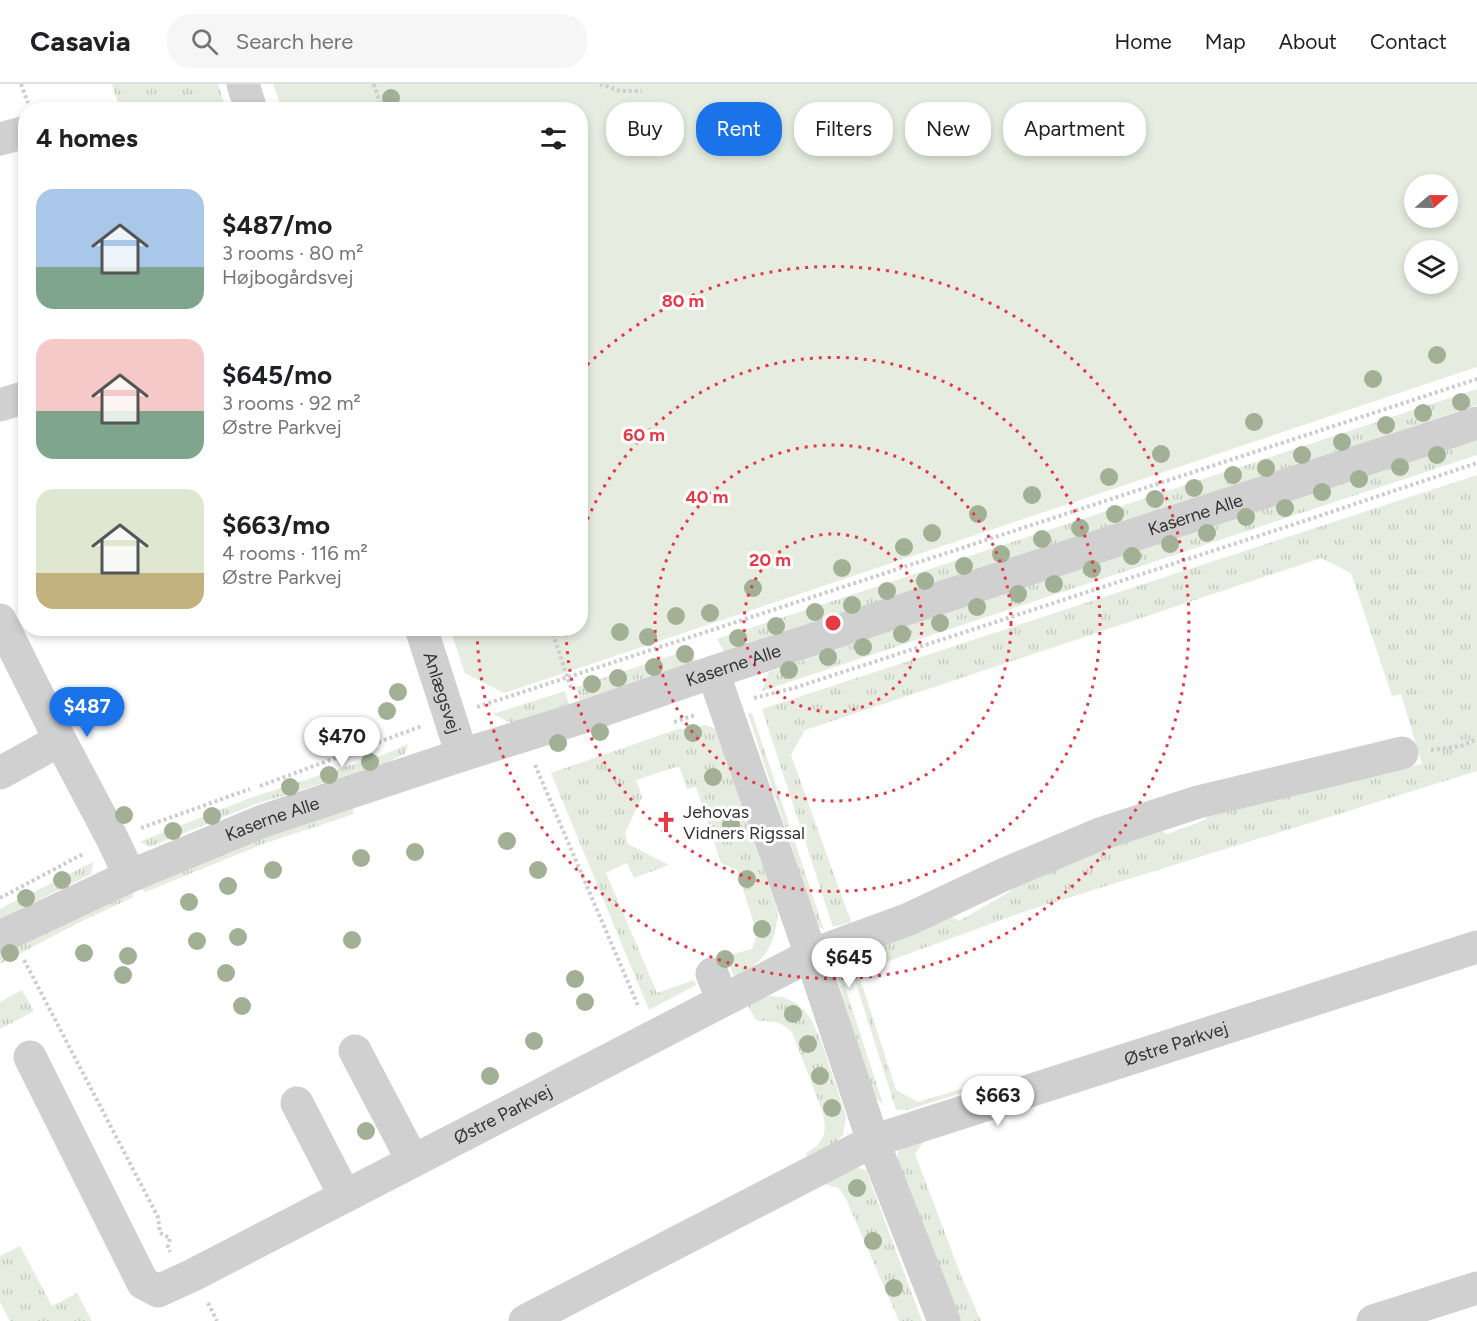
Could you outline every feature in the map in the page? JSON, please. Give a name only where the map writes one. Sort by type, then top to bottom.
[{"type":"street","points":[[243,84],[249,102]]},
{"type":"street","points":[[0,139],[18,134]]},
{"type":"street","points":[[0,405],[18,399]]},
{"type":"street","name":"Kaserne Alle","points":[[0,937],[130,876],[263,821],[1477,423]]},
{"type":"street","points":[[0,620],[130,876]]},
{"type":"street","name":"Anlægsvej","points":[[424,636],[462,754]]},
{"type":"street","points":[[713,672],[873,1141],[944,1321]]},
{"type":"street","points":[[0,773],[60,741]]},
{"type":"street","name":"Østre Parkvej","points":[[30,1057],[143,1283],[158,1291],[194,1275],[652,1038],[718,987],[909,919],[1005,874],[1100,834],[1198,802],[1402,753]]},
{"type":"street","name":"Østre Parkvej","points":[[525,1321],[873,1141],[1477,947]]},
{"type":"street","points":[[355,1051],[413,1161]]},
{"type":"street","points":[[297,1103],[345,1196]]},
{"type":"street","points":[[1373,1321],[1477,1288]]},
{"type":"path","points":[[21,84],[27,102]]},
{"type":"path","points":[[374,84],[380,102]]},
{"type":"path","points":[[600,84],[620,91],[642,92]]},
{"type":"path","points":[[0,898],[112,838],[450,716],[1477,379]]},
{"type":"path","points":[[524,736],[535,767],[652,1038]]},
{"type":"path","points":[[1402,753],[1461,746],[1477,739]]},
{"type":"path","points":[[24,959],[158,1217],[160,1233],[170,1238],[168,1247],[172,1255],[194,1275]]},
{"type":"green space","points":[[112,84],[218,84],[224,102],[118,102]]},
{"type":"green space","points":[[273,84],[1477,84],[1477,367],[504,693],[465,673],[452,636],[588,636],[588,102],[279,102]]},
{"type":"green space","points":[[1477,389],[1477,405],[725,654],[717,639]]},
{"type":"green space","points":[[1477,438],[1477,455],[762,691],[769,672]]},
{"type":"green space","points":[[1477,475],[1477,771],[1029,910],[858,972],[896,1090],[918,1102],[997,1078],[997,1082],[907,1110],[896,1110],[847,955],[945,913],[959,921],[1011,891],[1010,882],[1151,826],[1167,834],[1205,820],[1214,807],[1422,764],[1401,694],[1392,696],[1351,573],[1321,558],[805,730],[791,755],[851,922],[833,927],[762,709]]},
{"type":"green space","points":[[691,649],[696,662],[580,701],[576,687]]},
{"type":"green space","points":[[565,691],[569,704],[511,723],[493,714]]},
{"type":"green space","points":[[752,713],[824,930],[817,925],[748,714]]},
{"type":"green space","points":[[706,725],[716,729],[778,912],[777,924],[767,952],[754,965],[735,978],[725,956],[752,949],[757,934],[737,870],[721,863],[696,787],[687,789],[679,766],[636,780],[642,797],[625,833],[628,844],[669,865],[634,878],[627,863],[606,873],[657,993],[694,980],[696,985],[649,1010],[551,773],[678,729]]},
{"type":"green space","points":[[408,744],[405,754],[384,764],[253,805],[150,847],[139,842],[250,798],[385,754]]},
{"type":"green space","points":[[351,803],[354,814],[263,844],[146,892],[142,890],[139,883]]},
{"type":"green space","points":[[93,862],[91,874],[0,919],[0,909]]},
{"type":"green space","points":[[130,887],[134,897],[0,964],[0,955]]},
{"type":"green space","points":[[837,962],[883,1104],[874,1097],[834,968]]},
{"type":"green space","points":[[22,990],[34,1011],[0,1029],[0,1002]]},
{"type":"green space","points":[[783,997],[796,1003],[812,1021],[823,1046],[846,1117],[843,1135],[834,1144],[808,1159],[806,1153],[817,1146],[823,1137],[825,1128],[823,1113],[792,1032],[779,1023],[756,1020],[747,1004],[759,998]]},
{"type":"green space","points":[[924,1141],[915,1154],[962,1278],[981,1321],[958,1321],[897,1161],[899,1148]]},
{"type":"green space","points":[[853,1167],[866,1170],[922,1321],[899,1321],[845,1197],[839,1188],[827,1185],[826,1179]]},
{"type":"green space","points":[[20,1246],[52,1306],[77,1293],[92,1321],[10,1321],[0,1302],[0,1256]]},
{"type":"place","name":"Jehovas Vidners Rigssal","points":[[666,822]]}]
